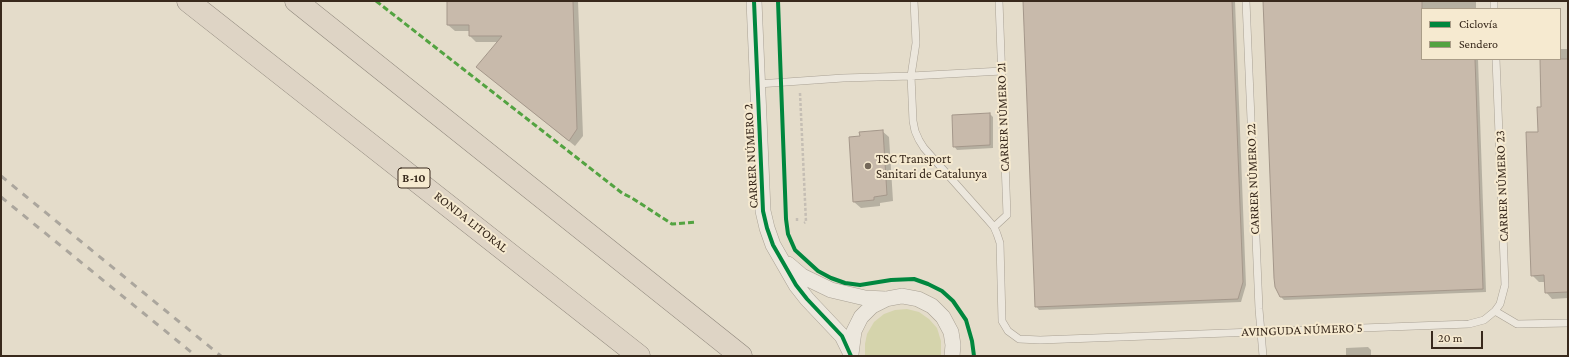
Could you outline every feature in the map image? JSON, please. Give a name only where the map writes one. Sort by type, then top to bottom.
[{"type":"highway","name":"RONDA LITORAL","points":[[188,1],[639,356]]},
{"type":"highway","points":[[296,1],[741,356]]},
{"type":"street","name":"CARRER NÚMERO 2","points":[[754,1],[763,210],[773,245],[796,285],[807,299],[842,336],[851,355]]},
{"type":"street","points":[[781,258],[802,276],[831,290],[865,298],[886,299],[902,296],[918,299],[932,306],[943,317],[951,332],[954,352]]},
{"type":"street","points":[[851,355],[854,331],[861,317],[872,306],[886,299]]},
{"type":"lane","points":[[914,1],[916,43],[911,76],[914,126],[919,140],[924,148],[994,227]]},
{"type":"lane","name":"CARRER NÚMERO 21","points":[[994,227],[1007,215],[999,1]]},
{"type":"lane","name":"CARRER NÚMERO 22","points":[[1246,1],[1260,331],[1263,356]]},
{"type":"lane","name":"CARRER NÚMERO 23","points":[[1495,311],[1500,304],[1505,285],[1496,60]]},
{"type":"lane","points":[[758,84],[843,78],[1002,72]]},
{"type":"lane","name":"AVINGUDA NÚMERO 5","points":[[994,227],[1000,243],[1002,321],[1004,326],[1019,339],[1027,340],[1469,324],[1484,320],[1495,311]]},
{"type":"lane","points":[[1495,311],[1517,324],[1568,323]]},
{"type":"path","points":[[799,81],[806,222],[804,223]]},
{"type":"path","points":[[797,218],[797,223]]},
{"type":"green space","points":[[907,309],[919,312],[929,319],[937,328],[941,341],[941,356],[865,356],[867,334],[874,322],[884,314],[895,310]]},
{"type":"building","points":[[447,1],[573,1],[577,129],[569,141],[476,67],[502,36],[469,36],[469,25],[447,25]]},
{"type":"building","points":[[1023,1],[1232,1],[1243,282],[1238,299],[1035,307]]},
{"type":"building","points":[[1263,1],[1422,1],[1421,60],[1475,60],[1483,289],[1280,297],[1275,287]]},
{"type":"building","points":[[1568,59],[1568,292],[1545,293],[1544,275],[1531,276],[1526,132],[1538,132],[1537,107],[1541,107],[1540,60]]},
{"type":"building","points":[[990,113],[990,145],[953,147],[952,115]]},
{"type":"building","name":"TSC Transport Sanitari de Catalunya","points":[[883,130],[887,195],[874,197],[874,200],[853,202],[849,137],[860,136],[859,132]]},
{"type":"railway","points":[[1,176],[221,356]]},
{"type":"railway","points":[[1,197],[196,356]]},
{"type":"marked path","points":[[376,1],[622,193],[672,224],[697,222]]},
{"type":"cycle path","points":[[754,1],[763,211],[767,228],[773,245],[796,285],[807,299],[842,336],[851,356]]},
{"type":"cycle path","points":[[778,1],[786,219],[788,234],[795,250],[818,271],[845,283],[860,285],[891,280],[914,279],[942,291],[953,301],[966,320],[972,341],[974,356]]},
{"type":"place","name":"TSC Transport Sanitari de Catalunya","points":[[868,166]]}]
